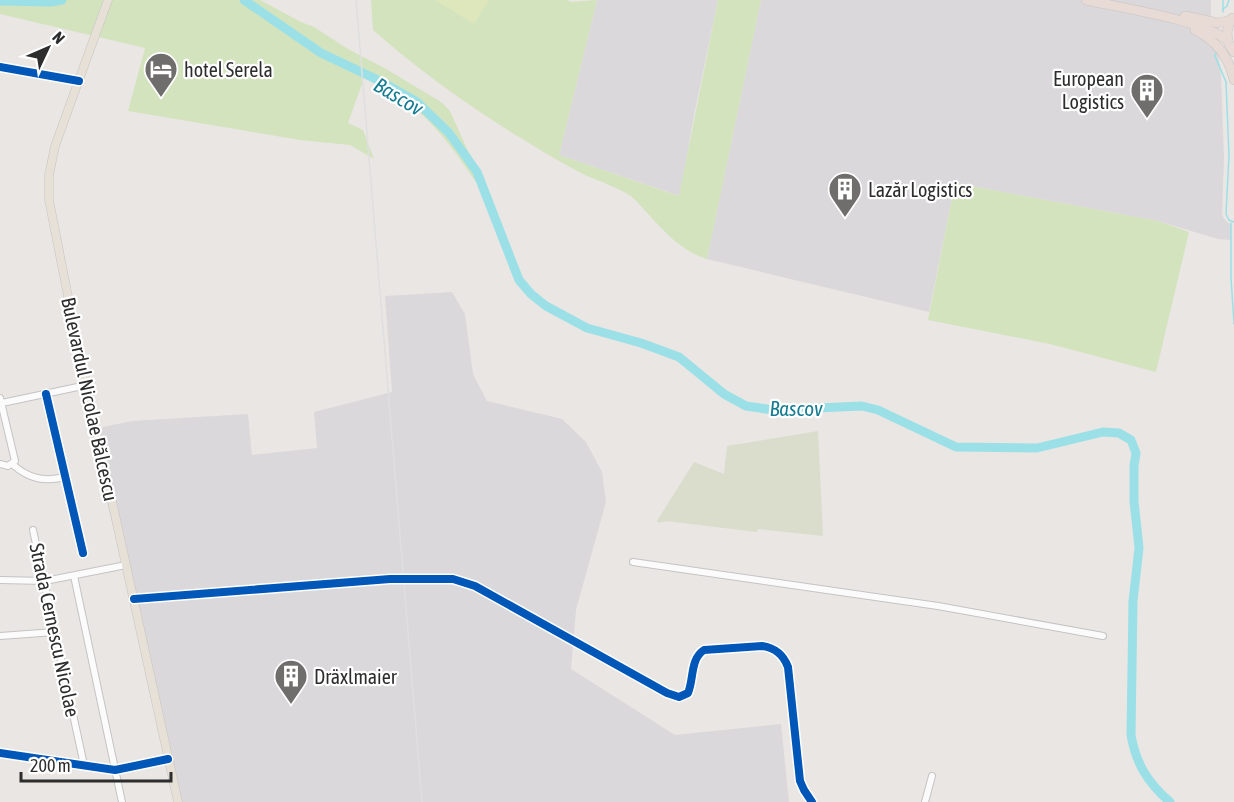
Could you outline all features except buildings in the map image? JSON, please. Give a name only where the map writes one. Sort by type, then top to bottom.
[{"type":"highway","points":[[1086,0],[1215,22],[1232,18]]},
{"type":"highway","points":[[1112,0],[1202,27],[1222,36],[1234,52]]},
{"type":"highway","points":[[1160,13],[1197,30],[1214,42],[1225,57],[1234,80]]},
{"type":"highway","points":[[1227,41],[1227,30],[1232,18]]},
{"type":"main road","name":"Bulevardul Nicolae Bălcescu","points":[[108,0],[56,146],[48,186],[49,200],[178,802]]},
{"type":"street","points":[[0,67],[79,81]]},
{"type":"street","points":[[12,464],[15,461],[1,401],[87,385]]},
{"type":"street","points":[[46,394],[83,553]]},
{"type":"street","points":[[0,464],[12,464],[35,479],[47,481],[65,477]]},
{"type":"street","name":"Strada Cernescu Nicolae","points":[[33,530],[84,765]]},
{"type":"street","points":[[633,562],[938,606],[1103,636]]},
{"type":"street","points":[[0,580],[45,581],[126,565]]},
{"type":"street","points":[[74,576],[122,802]]},
{"type":"street","points":[[134,599],[390,579],[453,579],[475,586],[658,688],[679,697],[688,693],[697,656],[704,650],[771,647],[783,657],[788,667],[800,781],[812,802]]},
{"type":"street","points":[[0,636],[55,632]]},
{"type":"street","points":[[0,753],[115,770],[168,759]]},
{"type":"street","points":[[925,802],[932,776]]},
{"type":"shaded area","points":[[597,0],[718,0],[680,196],[559,155]]},
{"type":"shaded area","points":[[761,0],[1211,0],[1211,38],[1218,53],[1221,75],[1224,158],[1222,214],[1231,225],[1231,240],[1218,239],[1158,221],[955,183],[929,312],[707,259]]},
{"type":"shaded area","points":[[452,292],[465,314],[473,374],[487,401],[562,419],[586,442],[602,472],[606,502],[576,610],[571,669],[675,735],[781,724],[789,802],[181,802],[90,433],[103,427],[132,421],[248,414],[252,455],[317,448],[314,412],[392,392],[385,296]]},
{"type":"green space","points":[[0,0],[260,0],[314,27],[441,102],[450,111],[467,149],[486,181],[476,182],[444,138],[416,110],[396,95],[364,78],[348,123],[363,130],[374,159],[350,145],[300,140],[128,111],[145,48],[0,14]]},
{"type":"green space","points":[[371,0],[568,0],[570,2],[597,0],[559,155],[679,196],[718,0],[761,0],[707,259],[695,255],[675,241],[631,196],[577,171],[523,140],[420,69],[373,30]]},
{"type":"green space","points":[[435,0],[489,0],[474,24]]},
{"type":"green space","points":[[955,183],[1158,221],[1189,232],[1156,372],[1050,344],[928,320]]},
{"type":"green space","points":[[818,431],[823,536],[758,529],[757,532],[657,521],[694,462],[724,474],[727,446]]},
{"type":"waterway","name":"Bascov","points":[[0,1],[51,2],[62,0]]},
{"type":"waterway","name":"Bascov","points":[[244,0],[321,53],[380,81],[417,102],[449,133],[477,172],[519,280],[546,306],[587,328],[641,343],[679,357],[724,394],[746,406],[773,410],[862,406],[878,410],[956,447],[1037,448],[1103,432],[1119,433],[1131,440],[1136,453],[1134,501],[1139,548],[1133,601],[1131,735],[1136,755],[1144,772],[1155,788],[1170,802]]},
{"type":"waterway","points":[[1223,0],[1223,12]]},
{"type":"waterway","points":[[1223,9],[1229,0]]},
{"type":"waterway","points":[[1216,53],[1215,56],[1226,82],[1229,155],[1226,214],[1229,220],[1234,222]]},
{"type":"waterway","points":[[1231,223],[1234,324]]},
{"type":"railway","points":[[356,0],[422,802]]},
{"type":"cycle path","points":[[0,67],[79,81]]},
{"type":"cycle path","points":[[46,394],[83,553]]},
{"type":"cycle path","points":[[134,599],[390,579],[453,579],[475,586],[667,693],[679,697],[688,693],[694,664],[704,650],[767,647],[781,655],[788,667],[800,781],[812,802]]},
{"type":"cycle path","points":[[0,753],[115,770],[168,759]]},
{"type":"place","name":"hotel Serela","points":[[161,98]]},
{"type":"place","name":"European Logistics","points":[[1147,119]]},
{"type":"place","name":"Lazăr Logistics","points":[[845,218]]},
{"type":"place","name":"Dräxlmaier","points":[[291,705]]}]
